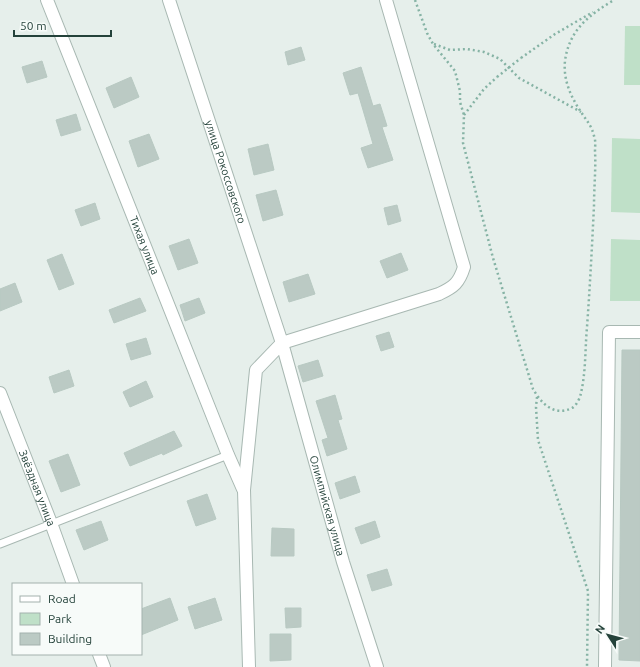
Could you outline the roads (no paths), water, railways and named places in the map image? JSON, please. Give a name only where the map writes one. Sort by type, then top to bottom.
[{"type":"street","name":"Тихая улица","points":[[47,0],[228,455],[244,490]]},
{"type":"street","name":"улица Рокоссовского","points":[[169,0],[282,343]]},
{"type":"street","points":[[249,667],[244,490],[256,370],[282,343],[439,294],[452,288],[460,278],[464,267],[386,0]]},
{"type":"street","points":[[605,667],[609,332],[640,332]]},
{"type":"street","name":"Олимпийская улица","points":[[282,343],[343,562],[377,667]]},
{"type":"street","name":"Звёздная улица","points":[[0,393],[51,523],[73,583]]},
{"type":"street","points":[[99,655],[104,667]]},
{"type":"lane","points":[[0,544],[228,455]]}]
